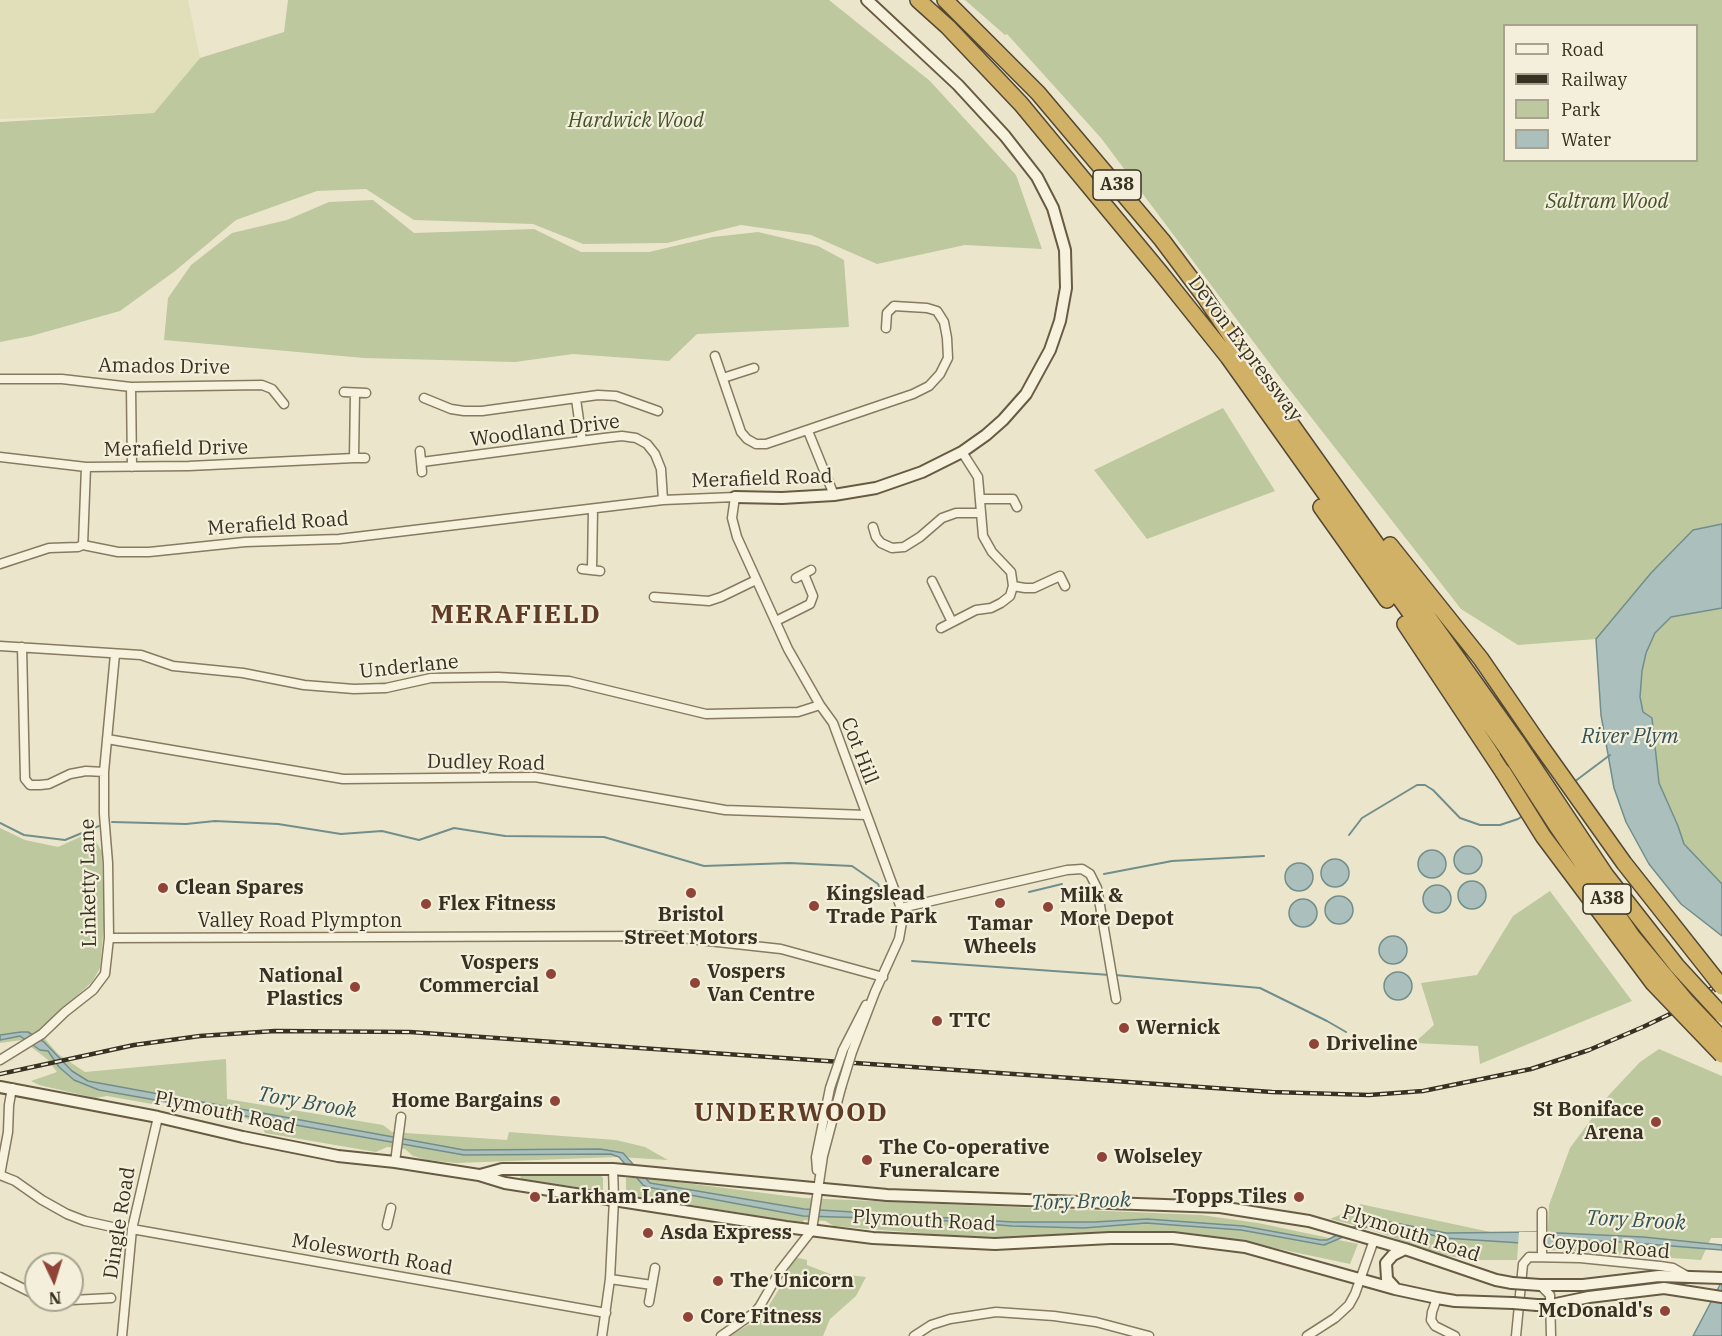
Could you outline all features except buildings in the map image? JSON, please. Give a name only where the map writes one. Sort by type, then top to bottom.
[{"type":"highway","name":"Devon Expressway","points":[[918,0],[948,27],[1021,105],[1228,357],[1370,558],[1512,745]]},
{"type":"highway","name":"Devon Expressway","points":[[945,0],[1038,93],[1162,240],[1204,296],[1349,505],[1512,745]]},
{"type":"highway","name":"A38","points":[[1199,321],[1260,418],[1355,556],[1408,628],[1543,836],[1653,983],[1722,1055]]},
{"type":"highway","name":"A38","points":[[1349,505],[1375,526],[1441,608],[1480,659],[1624,863],[1722,987]]},
{"type":"highway","name":"A38","points":[[1370,558],[1408,628]]},
{"type":"highway","name":"A38","points":[[1512,745],[1605,874],[1677,966],[1722,1015]]},
{"type":"highway","name":"A38","points":[[1512,745],[1556,825],[1632,936],[1687,1002],[1722,1039]]},
{"type":"main road","name":"Merafield Road","points":[[735,497],[782,498],[834,495],[876,488],[922,472],[962,452],[1003,420],[1026,393],[1050,350],[1060,321],[1066,288],[1065,250],[1053,208],[1037,177],[1012,144],[958,85],[867,0]]},
{"type":"main road","name":"Plymouth Road","points":[[5,1087],[338,1156],[479,1175],[505,1183],[812,1224],[873,1238],[995,1244],[1110,1238],[1173,1238],[1245,1247],[1395,1289],[1455,1301],[1551,1305],[1589,1297],[1664,1288],[1718,1296]]},
{"type":"main road","name":"Plymouth Road","points":[[479,1175],[502,1169],[613,1169],[887,1195],[1220,1207],[1309,1221],[1405,1249],[1455,1268],[1512,1283],[1583,1285],[1659,1276],[1719,1277]]},
{"type":"main road","points":[[1395,1289],[1387,1279],[1386,1263],[1405,1249]]},
{"type":"street","points":[[715,356],[741,432],[756,444],[766,444],[913,394],[929,386],[940,374],[948,358],[944,322],[937,311],[927,308],[894,306],[888,313],[886,328]]},
{"type":"street","points":[[723,378],[754,368]]},
{"type":"street","name":"Amados Drive","points":[[0,379],[62,379],[131,387],[262,385],[272,389],[284,404]]},
{"type":"street","points":[[131,387],[132,467]]},
{"type":"street","points":[[344,392],[366,393]]},
{"type":"street","points":[[354,458],[355,393]]},
{"type":"street","points":[[424,398],[451,409],[482,411],[598,395],[616,396],[658,411]]},
{"type":"street","points":[[576,399],[582,441]]},
{"type":"street","points":[[808,431],[834,495]]},
{"type":"street","name":"Woodland Drive","points":[[422,462],[622,436],[636,438],[646,444],[655,454],[661,469],[663,500]]},
{"type":"street","points":[[420,451],[422,472]]},
{"type":"street","points":[[941,628],[976,610],[992,608],[1001,603],[1010,596],[1013,586],[1011,572],[992,552],[983,536],[978,477],[962,452]]},
{"type":"street","name":"Merafield Drive","points":[[0,457],[86,467],[299,462],[364,458]]},
{"type":"street","points":[[83,545],[86,467]]},
{"type":"street","name":"Merafield Road","points":[[0,564],[37,550],[49,548],[78,548],[83,545],[118,552],[149,552],[245,542],[339,539],[663,500],[735,497]]},
{"type":"street","name":"Cot Hill","points":[[735,497],[732,518],[736,537],[788,649],[836,729],[901,908],[902,922],[899,939],[883,977],[864,1008],[848,1051],[830,1088],[816,1157],[817,1189]]},
{"type":"street","points":[[981,499],[1013,499],[1017,507]]},
{"type":"street","points":[[582,569],[596,571],[593,509]]},
{"type":"street","points":[[873,527],[881,543],[892,548],[904,547],[942,518],[956,513],[981,513]]},
{"type":"street","points":[[776,621],[810,604],[813,596],[804,574]]},
{"type":"street","points":[[1013,586],[1034,588],[1060,576],[1065,586]]},
{"type":"street","points":[[654,597],[709,601],[756,580]]},
{"type":"street","points":[[933,581],[952,622]]},
{"type":"street","name":"Underlane","points":[[0,646],[141,656],[173,666],[243,673],[304,686],[386,688],[431,678],[498,677],[569,681],[706,714],[798,712],[820,705]]},
{"type":"street","points":[[22,647],[25,779],[30,785],[40,785],[49,784],[70,774],[86,771],[104,772]]},
{"type":"street","name":"Linketty Lane","points":[[0,1060],[42,1034],[64,1012],[93,990],[105,974],[109,938],[104,772],[115,654]]},
{"type":"street","name":"Dudley Road","points":[[107,739],[343,779],[535,777],[725,810],[866,815]]},
{"type":"street","points":[[901,908],[1067,870],[1082,869],[1090,874],[1097,888],[1116,999]]},
{"type":"street","name":"Valley Road Plympton","points":[[109,938],[663,936],[782,949],[883,977]]},
{"type":"street","name":"Cot Hill","points":[[812,1224],[823,1156],[848,1051]]},
{"type":"street","points":[[5,1087],[4,1106],[8,1132],[0,1175],[15,1181],[67,1215],[117,1228]]},
{"type":"street","name":"Dingle Road","points":[[122,1336],[132,1229],[158,1117]]},
{"type":"street","points":[[395,1162],[401,1117]]},
{"type":"street","points":[[602,1336],[610,1279],[613,1169]]},
{"type":"street","points":[[387,1225],[391,1208]]},
{"type":"street","points":[[1542,1212],[1542,1252]]},
{"type":"street","points":[[721,1336],[754,1313],[760,1306],[780,1271],[812,1224]]},
{"type":"street","name":"Molesworth Road","points":[[132,1229],[606,1313]]},
{"type":"street","points":[[1307,1336],[1335,1318],[1349,1305],[1361,1279],[1374,1240]]},
{"type":"street","name":"Coypool Road","points":[[1516,1336],[1525,1260],[1542,1252],[1673,1268],[1687,1276]]},
{"type":"street","points":[[649,1302],[655,1268]]},
{"type":"street","points":[[0,1277],[24,1289]]},
{"type":"street","points":[[610,1279],[652,1285]]},
{"type":"street","points":[[1540,1285],[1550,1295],[1551,1336]]},
{"type":"street","points":[[84,1299],[111,1298]]},
{"type":"street","points":[[1437,1298],[1431,1320],[1435,1326],[1455,1336]]},
{"type":"street","points":[[914,1336],[926,1328],[950,1319],[996,1312],[1027,1313],[1096,1322],[1149,1336]]},
{"type":"green space","points":[[0,0],[188,0],[200,58],[154,113],[0,119]]},
{"type":"green space","name":"Hardwick Wood","points":[[288,0],[829,0],[930,81],[1016,175],[1042,249],[965,245],[877,264],[811,235],[741,225],[667,243],[583,244],[533,224],[414,220],[366,189],[317,191],[236,220],[175,271],[120,311],[31,336],[0,342],[0,122],[154,113],[200,58],[284,32]]},
{"type":"green space","name":"Saltram Wood","points":[[965,0],[1722,0],[1722,531],[1651,573],[1596,639],[1518,645],[1461,609],[1282,380],[1101,138],[1007,34],[1005,35]]},
{"type":"green space","points":[[373,200],[414,233],[534,229],[581,252],[649,252],[713,237],[758,232],[818,246],[844,260],[849,327],[697,334],[669,361],[573,354],[515,362],[364,358],[164,340],[168,298],[191,265],[232,233],[287,220],[329,202]]},
{"type":"green space","points":[[1223,408],[1275,491],[1147,539],[1094,470]]},
{"type":"green space","points":[[1722,561],[1722,884],[1695,868],[1638,769],[1636,641]]},
{"type":"green space","points":[[0,828],[25,840],[58,847],[91,832],[102,852],[104,924],[100,968],[92,982],[38,1031],[58,1054],[85,1072],[226,1059],[227,1099],[383,1125],[392,1132],[507,1140],[509,1132],[616,1140],[645,1147],[668,1160],[618,1157],[456,1163],[427,1160],[413,1156],[405,1149],[387,1147],[376,1152],[265,1133],[262,1126],[243,1117],[161,1101],[152,1104],[107,1096],[95,1098],[39,1085],[31,1081],[57,1072],[47,1059],[22,1040],[0,1043]]},
{"type":"green space","points":[[1550,891],[1632,1001],[1480,1064],[1478,1046],[1414,1043],[1434,1025],[1421,983],[1477,975],[1513,916]]},
{"type":"green space","name":"St Boniface Arena","points":[[1659,1049],[1722,1076],[1722,1238],[1711,1238],[1701,1260],[1547,1248],[1549,1205],[1570,1148],[1609,1095],[1640,1062]]},
{"type":"green space","points":[[600,1174],[603,1178],[603,1191],[521,1179],[520,1175]]},
{"type":"green space","points":[[626,1178],[646,1178],[803,1198],[1201,1215],[1258,1223],[1358,1244],[1350,1264],[1251,1243],[1148,1231],[1015,1239],[834,1226],[825,1221],[804,1220],[803,1223],[629,1195],[626,1192]]},
{"type":"green space","points":[[1360,1204],[1495,1233],[1519,1233],[1517,1260],[1472,1260],[1443,1255],[1366,1228],[1330,1219],[1359,1207]]},
{"type":"green space","points":[[794,1257],[807,1260],[807,1265],[838,1277],[840,1274],[866,1277],[856,1296],[830,1319],[823,1336],[729,1336],[757,1320],[768,1307],[781,1286]]},
{"type":"water","name":"River Plym","points":[[1722,524],[1722,608],[1671,617],[1655,633],[1646,653],[1640,697],[1643,712],[1652,718],[1659,783],[1684,844],[1722,884],[1722,936],[1681,904],[1649,864],[1626,822],[1614,788],[1601,715],[1596,639],[1651,573],[1693,530]]},
{"type":"water","points":[[1468,846],[1478,850],[1482,860],[1478,870],[1468,874],[1458,870],[1454,860],[1458,850]]},
{"type":"water","points":[[1432,850],[1442,854],[1446,864],[1442,874],[1432,878],[1422,874],[1418,864],[1422,854]]},
{"type":"water","points":[[1335,859],[1345,863],[1349,873],[1345,883],[1335,887],[1325,883],[1321,873],[1325,863]]},
{"type":"water","points":[[1299,863],[1309,867],[1313,877],[1309,887],[1299,891],[1289,887],[1285,877],[1289,867]]},
{"type":"water","points":[[1472,881],[1482,885],[1486,895],[1482,905],[1472,909],[1462,905],[1458,895],[1462,885]]},
{"type":"water","points":[[1437,885],[1447,889],[1451,899],[1447,909],[1437,913],[1427,909],[1423,899],[1427,889]]},
{"type":"water","points":[[1339,896],[1349,900],[1353,910],[1349,920],[1339,924],[1329,920],[1325,910],[1329,900]]},
{"type":"water","points":[[1303,899],[1313,903],[1317,913],[1313,923],[1303,927],[1293,923],[1289,913],[1293,903]]},
{"type":"water","points":[[1393,936],[1403,940],[1407,950],[1403,960],[1393,964],[1383,960],[1379,950],[1383,940]]},
{"type":"water","points":[[1398,972],[1408,976],[1412,986],[1408,996],[1398,1000],[1388,996],[1384,986],[1388,976]]},
{"type":"water","points":[[28,1032],[44,1042],[72,1071],[88,1081],[464,1150],[600,1149],[612,1151],[623,1153],[650,1183],[804,1209],[1013,1222],[1094,1222],[1147,1219],[1243,1226],[1320,1240],[1327,1240],[1360,1224],[1380,1220],[1446,1233],[1537,1232],[1643,1237],[1722,1245],[1722,1250],[1609,1241],[1565,1241],[1552,1245],[1444,1238],[1388,1224],[1374,1224],[1324,1245],[1241,1230],[1146,1223],[1084,1228],[803,1216],[647,1187],[619,1157],[611,1154],[464,1155],[99,1090],[74,1080],[59,1067],[48,1051],[40,1050],[20,1036],[0,1040],[0,1035]]},
{"type":"water","points":[[1722,1281],[1722,1336],[1693,1336]]},
{"type":"pier","points":[[1519,1232],[1548,1232],[1547,1248],[1518,1246]]},
{"type":"waterway","points":[[1574,782],[1610,755]]},
{"type":"waterway","points":[[1349,835],[1362,818],[1417,785],[1425,785],[1433,790],[1460,818],[1480,825],[1500,825],[1524,815]]},
{"type":"waterway","points":[[112,822],[186,824],[215,821],[278,824],[341,834],[382,831],[419,840],[454,828],[505,836],[604,837],[704,866],[789,863],[852,866],[878,884],[883,897]]},
{"type":"waterway","points":[[0,823],[24,835],[65,840],[99,826]]},
{"type":"waterway","points":[[1104,874],[1172,861],[1264,856]]},
{"type":"waterway","points":[[1029,892],[1062,884]]},
{"type":"waterway","points":[[912,961],[1110,975]]},
{"type":"waterway","points":[[1115,975],[1260,988],[1346,1032]]},
{"type":"railway","points":[[0,1074],[134,1045],[200,1036],[275,1031],[410,1032],[1272,1092],[1369,1095],[1423,1091],[1531,1069],[1589,1050],[1643,1027],[1670,1014],[1722,982]]},
{"type":"place","name":"Clean Spares","points":[[163,888]]},
{"type":"place","name":"Bristol Street Motors","points":[[691,893]]},
{"type":"place","name":"Tamar Wheels","points":[[1000,903]]},
{"type":"place","name":"Flex Fitness","points":[[426,904]]},
{"type":"place","name":"Kingslead Trade Park","points":[[814,906]]},
{"type":"place","name":"Milk & More Depot","points":[[1048,907]]},
{"type":"place","name":"Vospers Commercial","points":[[551,974]]},
{"type":"place","name":"Vospers Van Centre","points":[[695,983]]},
{"type":"place","name":"National Plastics","points":[[355,987]]},
{"type":"place","name":"TTC","points":[[937,1021]]},
{"type":"place","name":"Wernick","points":[[1124,1028]]},
{"type":"place","name":"Driveline","points":[[1314,1044]]},
{"type":"place","name":"Home Bargains","points":[[555,1101]]},
{"type":"place","name":"St Boniface Arena","points":[[1656,1122]]},
{"type":"place","name":"Wolseley","points":[[1102,1157]]},
{"type":"place","name":"The Co-operative Funeralcare","points":[[867,1160]]},
{"type":"place","name":"Larkham Lane","points":[[535,1197]]},
{"type":"place","name":"Topps Tiles","points":[[1299,1197]]},
{"type":"place","name":"Asda Express","points":[[648,1233]]},
{"type":"place","name":"The Unicorn","points":[[718,1281]]},
{"type":"place","name":"McDonald's","points":[[1665,1311]]},
{"type":"place","name":"Core Fitness","points":[[688,1317]]},
{"type":"district","name":"MERAFIELD","points":[[516,615]]},
{"type":"district","name":"UNDERWOOD","points":[[791,1113]]},
{"type":"water label","name":"Tory Brook","points":[[307,1103]]},
{"type":"water label","name":"Tory Brook","points":[[1081,1202]]},
{"type":"water label","name":"Tory Brook","points":[[1636,1221]]}]
